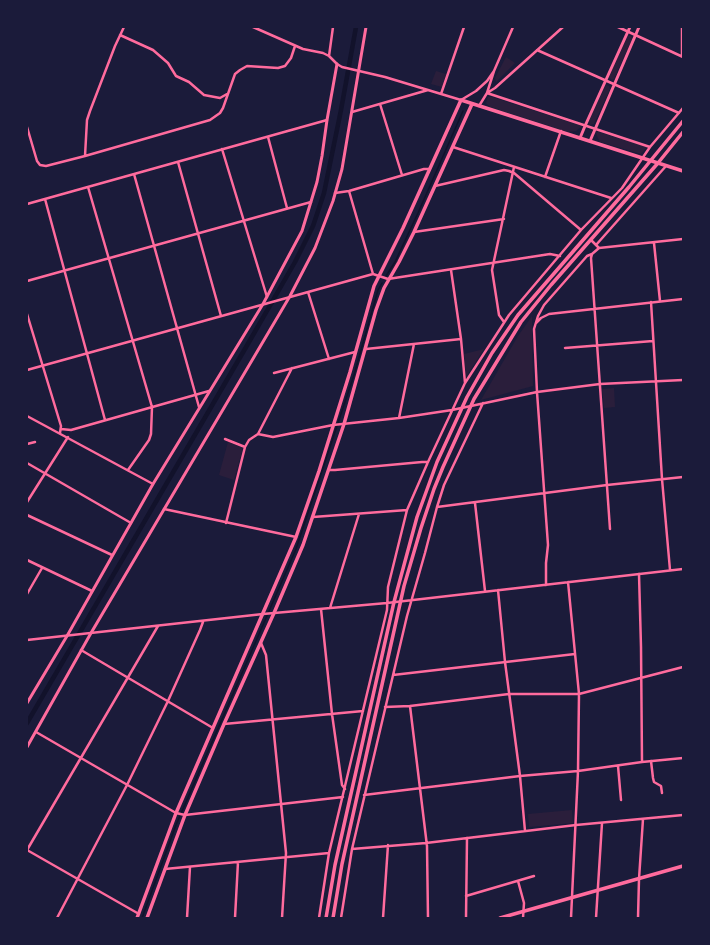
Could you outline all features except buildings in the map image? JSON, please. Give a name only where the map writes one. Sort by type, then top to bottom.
[{"type":"main road","points":[[138,916],[177,814],[296,537],[335,425],[372,292],[403,228],[461,100],[683,171]]},
{"type":"main road","points":[[147,918],[184,815],[303,545],[329,470],[366,349],[376,310],[388,279],[399,262],[414,232],[472,104]]},
{"type":"main road","points":[[326,918],[328,898],[402,568],[426,489],[436,462],[462,408],[492,353],[518,315],[683,121]]},
{"type":"main road","points":[[333,918],[342,864],[401,601],[421,528],[434,489],[471,406],[485,380],[521,322],[683,132]]},
{"type":"main road","points":[[500,918],[683,866]]},
{"type":"street","points":[[85,156],[87,120],[124,27]]},
{"type":"street","points":[[253,27],[295,46],[309,51],[323,53],[329,56],[342,68],[385,77],[461,100],[476,91],[487,81],[494,71]]},
{"type":"street","points":[[329,56],[333,27]]},
{"type":"street","points":[[27,747],[91,633],[290,296],[324,226],[342,169],[366,27]]},
{"type":"street","points":[[441,94],[464,27]]},
{"type":"street","points":[[479,106],[487,93],[494,71],[513,27]]},
{"type":"street","points":[[487,93],[495,88],[563,27]]},
{"type":"street","points":[[618,27],[682,56],[682,27]]},
{"type":"street","points":[[580,138],[630,27]]},
{"type":"street","points":[[590,141],[639,27]]},
{"type":"street","points":[[120,35],[153,50],[168,64],[176,76],[189,82],[204,95],[220,98],[228,94]]},
{"type":"street","points":[[27,127],[37,161],[46,166],[210,120],[216,117],[223,108],[235,74],[247,66],[278,68],[285,66],[291,58],[295,46]]},
{"type":"street","points":[[537,50],[679,113]]},
{"type":"street","points":[[27,703],[67,636],[153,484],[263,304],[302,231],[312,201],[322,156],[326,120],[337,64]]},
{"type":"street","points":[[351,112],[428,90]]},
{"type":"street","points":[[487,93],[650,147]]},
{"type":"street","points":[[380,104],[402,176]]},
{"type":"street","points":[[319,918],[330,853],[387,603],[388,587],[407,510],[428,462],[465,383],[504,322],[581,230],[622,188],[650,147],[683,108]]},
{"type":"street","points":[[27,204],[326,120]]},
{"type":"street","points":[[545,177],[561,131]]},
{"type":"street","points":[[268,136],[287,208]]},
{"type":"street","points":[[453,147],[611,198]]},
{"type":"street","points":[[222,149],[267,297]]},
{"type":"street","points":[[178,162],[221,316]]},
{"type":"street","points":[[596,245],[666,166]]},
{"type":"street","points":[[504,322],[499,315],[492,270],[514,173],[514,167]]},
{"type":"street","points":[[335,193],[349,191],[424,169],[430,169]]},
{"type":"street","points":[[435,186],[504,170],[514,173],[581,230]]},
{"type":"street","points":[[134,174],[199,407]]},
{"type":"street","points":[[88,187],[152,407],[151,434],[149,440],[128,470]]},
{"type":"street","points":[[349,191],[373,274]]},
{"type":"street","points":[[45,199],[105,420]]},
{"type":"street","points":[[27,281],[312,201]]},
{"type":"street","points":[[414,232],[504,219]]},
{"type":"street","points":[[546,585],[548,545],[534,329],[538,316],[544,305],[587,256],[599,248],[683,239]]},
{"type":"street","points":[[591,240],[599,248]]},
{"type":"street","points":[[654,243],[660,301]]},
{"type":"street","points":[[27,370],[373,274],[388,279],[550,254],[560,256]]},
{"type":"street","points":[[592,254],[591,258],[610,529]]},
{"type":"street","points":[[451,270],[461,339],[465,383]]},
{"type":"street","points":[[308,292],[329,359]]},
{"type":"street","points":[[536,324],[541,318],[550,314],[683,299]]},
{"type":"street","points":[[651,302],[655,381],[670,570]]},
{"type":"street","points":[[27,314],[61,429],[60,433]]},
{"type":"street","points":[[366,349],[461,339]]},
{"type":"street","points":[[565,348],[653,341]]},
{"type":"street","points":[[399,418],[414,344]]},
{"type":"street","points":[[274,373],[356,352]]},
{"type":"street","points":[[226,523],[245,447],[249,440],[258,434],[292,368]]},
{"type":"street","points":[[258,434],[273,437],[335,425],[452,410],[537,392],[600,384],[683,380]]},
{"type":"street","points":[[61,429],[71,430],[209,391]]},
{"type":"street","points":[[341,918],[352,849],[399,646],[437,507],[448,474],[483,403]]},
{"type":"street","points":[[27,416],[153,484]]},
{"type":"street","points":[[27,502],[68,437]]},
{"type":"street","points":[[225,439],[245,447]]},
{"type":"street","points":[[27,444],[35,442]]},
{"type":"street","points":[[27,462],[45,474],[131,523]]},
{"type":"street","points":[[329,470],[428,462]]},
{"type":"street","points":[[437,507],[607,484],[683,477]]},
{"type":"street","points":[[475,503],[485,591]]},
{"type":"street","points":[[164,509],[296,537]]},
{"type":"street","points":[[312,517],[407,510]]},
{"type":"street","points":[[330,608],[359,514]]},
{"type":"street","points":[[27,515],[112,555]]},
{"type":"street","points":[[27,560],[92,591]]},
{"type":"street","points":[[27,594],[42,568]]},
{"type":"street","points":[[27,640],[203,622],[264,614],[387,603],[683,569]]},
{"type":"street","points":[[639,574],[642,678],[642,762]]},
{"type":"street","points":[[568,582],[579,694],[578,771],[571,918]]},
{"type":"street","points":[[498,590],[525,831]]},
{"type":"street","points":[[321,609],[332,714],[342,785],[345,789]]},
{"type":"street","points":[[57,918],[127,785],[168,701],[203,622]]},
{"type":"street","points":[[138,916],[27,850],[158,626]]},
{"type":"street","points":[[261,643],[266,655],[286,857],[282,918]]},
{"type":"street","points":[[82,650],[213,728]]},
{"type":"street","points":[[393,675],[575,654]]},
{"type":"street","points":[[385,707],[410,706],[509,694],[579,694],[683,667]]},
{"type":"street","points":[[410,706],[426,843],[428,918]]},
{"type":"street","points":[[224,724],[363,711]]},
{"type":"street","points":[[36,732],[177,814],[184,815],[343,797]]},
{"type":"street","points":[[364,796],[520,776],[578,771],[683,758]]},
{"type":"street","points":[[651,761],[654,782],[661,786],[662,793]]},
{"type":"street","points":[[618,766],[621,800]]},
{"type":"street","points":[[352,849],[426,843],[576,825],[683,815]]},
{"type":"street","points":[[638,918],[643,819]]},
{"type":"street","points":[[596,918],[602,823]]},
{"type":"street","points":[[466,918],[467,838]]},
{"type":"street","points":[[383,918],[388,845]]},
{"type":"street","points":[[165,869],[330,853]]},
{"type":"street","points":[[235,918],[238,862]]},
{"type":"street","points":[[188,918],[190,867]]},
{"type":"street","points":[[466,896],[534,876]]},
{"type":"street","points":[[518,881],[524,903],[523,918]]},
{"type":"shaded area","points":[[628,36],[631,36],[632,39],[614,79],[612,80],[609,77]]},
{"type":"shaded area","points":[[506,57],[515,63],[496,82],[495,78]]},
{"type":"shaded area","points":[[436,71],[446,74],[442,87],[431,84]]},
{"type":"shaded area","points":[[606,85],[609,86],[610,89],[594,124],[590,125],[589,121]]},
{"type":"shaded area","points":[[488,97],[582,126],[576,131],[568,132],[490,107],[486,103]]},
{"type":"shaded area","points":[[596,131],[647,147],[641,154],[600,142]]},
{"type":"shaded area","points":[[532,316],[533,386],[481,400],[518,336]]},
{"type":"shaded area","points":[[484,349],[466,377],[464,354]]},
{"type":"shaded area","points":[[614,388],[615,407],[604,408],[602,389]]},
{"type":"shaded area","points":[[228,442],[243,448],[234,480],[219,475]]},
{"type":"shaded area","points":[[572,810],[573,823],[529,827],[528,814]]},
{"type":"waterway","points":[[27,723],[249,342],[295,262],[313,226],[324,193],[356,27]]},
{"type":"waterway","points":[[386,276],[395,262],[418,213],[463,111]]},
{"type":"waterway","points":[[142,918],[176,825],[296,549],[354,375],[378,290],[382,283]]}]
